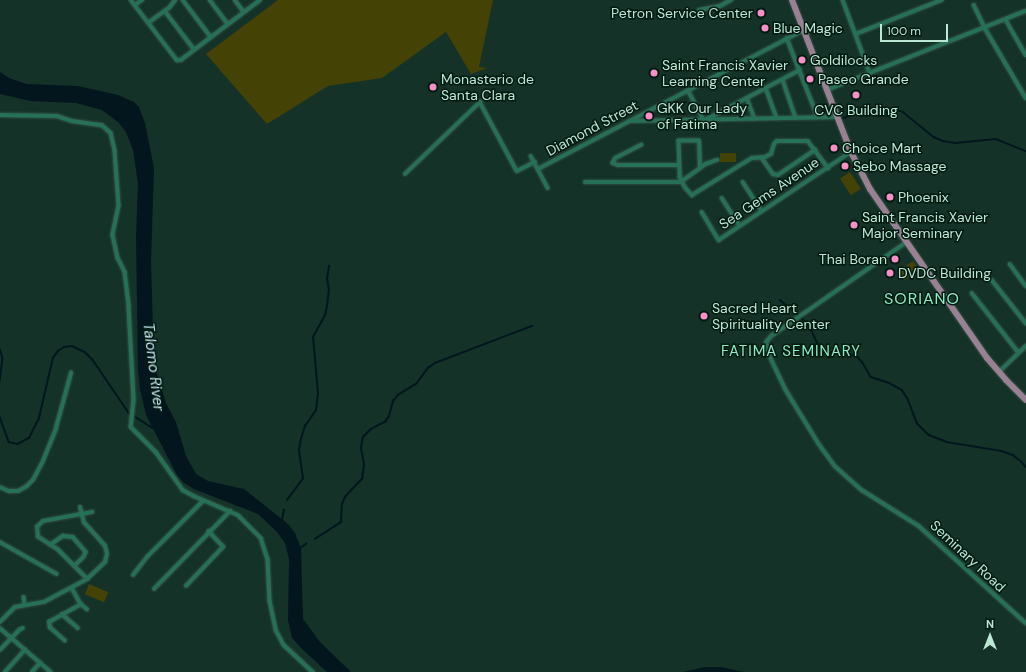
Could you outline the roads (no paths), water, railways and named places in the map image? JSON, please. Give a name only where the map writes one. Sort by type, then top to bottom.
[{"type":"main road","points":[[792,0],[851,152],[870,189],[906,243],[999,372],[1026,400]]},
{"type":"street","points":[[131,0],[175,59],[181,60],[260,0]]},
{"type":"street","points":[[135,5],[142,0]]},
{"type":"street","points":[[148,23],[165,11],[175,0]]},
{"type":"street","points":[[183,0],[211,37]]},
{"type":"street","points":[[210,0],[228,24]]},
{"type":"street","points":[[235,0],[244,12]]},
{"type":"street","points":[[699,10],[720,6],[731,0]]},
{"type":"street","points":[[842,0],[870,73]]},
{"type":"street","points":[[856,34],[942,0]]},
{"type":"street","points":[[974,5],[985,28],[1026,98]]},
{"type":"street","points":[[165,11],[194,49]]},
{"type":"street","points":[[827,90],[1026,12]]},
{"type":"street","points":[[1006,20],[1026,55]]},
{"type":"street","name":"Diamond Street","points":[[538,169],[804,30]]},
{"type":"street","points":[[787,38],[818,117]]},
{"type":"street","points":[[705,120],[800,70]]},
{"type":"street","points":[[782,80],[796,118]]},
{"type":"street","points":[[766,88],[777,118]]},
{"type":"street","points":[[688,90],[705,120]]},
{"type":"street","points":[[747,98],[755,119]]},
{"type":"street","points":[[405,174],[480,102],[517,171],[535,162]]},
{"type":"street","points":[[0,115],[24,117],[52,116],[72,121],[102,125],[111,133],[115,151],[119,206],[113,236],[116,254],[127,278],[133,406],[131,420],[134,430],[156,452],[179,485],[187,493],[203,501],[230,511],[246,522],[261,538],[268,559],[270,601],[276,630],[284,645],[313,672]]},
{"type":"street","points":[[628,121],[838,117]]},
{"type":"street","points":[[700,168],[699,141],[679,141],[681,182],[690,194],[694,194],[752,158],[762,158],[771,154],[774,144],[777,141],[805,140],[815,150],[828,168]]},
{"type":"street","points":[[642,146],[616,158],[613,163],[618,165],[679,165]]},
{"type":"street","points":[[762,158],[773,174],[778,175],[815,150]]},
{"type":"street","name":"Sea Gems Avenue","points":[[702,212],[719,240],[851,152]]},
{"type":"street","points":[[531,156],[548,188]]},
{"type":"street","points":[[585,182],[681,182],[700,168],[718,160]]},
{"type":"street","points":[[743,182],[762,212]]},
{"type":"street","points":[[722,198],[740,226]]},
{"type":"street","name":"Seminary Road","points":[[906,243],[772,336],[767,342],[766,346],[772,363],[786,390],[829,459],[862,490],[919,526],[934,538],[1026,623]]},
{"type":"street","points":[[1010,264],[1026,286]]},
{"type":"street","points":[[992,280],[1026,323]]},
{"type":"street","points":[[972,293],[1019,353]]},
{"type":"street","points":[[999,372],[1026,346]]},
{"type":"street","points":[[0,486],[9,491],[18,491],[27,486],[35,476],[59,421],[71,373]]},
{"type":"street","points":[[133,575],[147,557],[203,501]]},
{"type":"street","points":[[0,622],[11,610],[25,605],[44,602],[72,588],[87,579],[105,562],[106,552],[103,542],[86,526],[80,506]]},
{"type":"street","points":[[154,589],[230,511]]},
{"type":"street","points":[[87,579],[75,566],[38,537],[37,527],[40,523],[92,512]]},
{"type":"street","points":[[186,586],[223,547],[209,532]]},
{"type":"street","points":[[50,545],[63,536],[72,537],[84,549],[86,554],[75,566]]},
{"type":"street","points":[[0,542],[57,574]]},
{"type":"street","points":[[72,588],[81,604],[87,608]]},
{"type":"street","points":[[24,597],[25,605]]},
{"type":"street","points":[[65,641],[48,624],[51,620],[81,604]]},
{"type":"street","points":[[62,614],[78,628]]},
{"type":"street","points":[[0,628],[50,672]]},
{"type":"street","points":[[0,650],[23,628]]},
{"type":"street","points":[[5,672],[25,650]]},
{"type":"street","points":[[32,672],[40,663]]},
{"type":"water","name":"Talomo River","points":[[0,72],[9,78],[27,84],[78,86],[118,95],[134,102],[139,107],[145,123],[154,168],[151,261],[154,364],[166,403],[176,422],[186,456],[196,474],[208,481],[244,489],[288,524],[295,533],[301,548],[303,619],[320,642],[351,672],[327,672],[292,638],[288,620],[289,559],[285,543],[277,532],[258,514],[194,489],[183,482],[177,475],[146,415],[140,389],[138,369],[136,236],[138,184],[133,150],[126,132],[118,122],[102,110],[76,103],[30,101],[0,94]]},
{"type":"water","points":[[705,667],[721,667],[744,672],[683,672]]},
{"type":"waterway","points":[[843,118],[874,109],[894,109],[903,112],[934,137],[943,141],[955,143],[996,139],[1026,151]]},
{"type":"waterway","points":[[287,500],[303,479],[299,450],[301,439],[305,426],[316,410],[318,393],[313,337],[325,315],[329,290],[327,279],[329,266]]},
{"type":"waterway","points":[[780,300],[799,315]]},
{"type":"waterway","points":[[802,318],[812,331],[821,350],[857,356],[871,377],[889,383],[902,390],[908,399],[917,423],[929,435],[947,442],[1002,451],[1013,455],[1026,467]]},
{"type":"waterway","points":[[315,539],[341,522],[342,504],[345,497],[362,479],[364,464],[361,448],[363,437],[371,429],[385,422],[389,416],[393,401],[398,395],[417,383],[428,368],[435,363],[532,326]]},
{"type":"waterway","points":[[0,417],[9,442],[18,444],[29,438],[39,418],[53,358],[58,351],[64,347],[72,346],[85,352],[93,360],[129,413],[153,428]]},
{"type":"waterway","points":[[0,349],[3,358],[0,381]]},
{"type":"waterway","points":[[282,520],[284,510]]},
{"type":"waterway","points":[[299,549],[306,544]]},
{"type":"place","name":"Petron Service Center","points":[[761,13]]},
{"type":"place","name":"Blue Magic","points":[[765,28]]},
{"type":"place","name":"Goldilocks","points":[[802,60]]},
{"type":"place","name":"Saint Francis Xavier Learning Center","points":[[654,73]]},
{"type":"place","name":"Paseo Grande","points":[[810,79]]},
{"type":"place","name":"Monasterio de Santa Clara","points":[[433,87]]},
{"type":"place","name":"CVC Building","points":[[856,95]]},
{"type":"place","name":"GKK Our Lady of Fatima","points":[[649,116]]},
{"type":"place","name":"Choice Mart","points":[[834,148]]},
{"type":"place","name":"Sebo Massage","points":[[845,166]]},
{"type":"place","name":"Phoenix","points":[[890,197]]},
{"type":"place","name":"Saint Francis Xavier Major Seminary","points":[[854,225]]},
{"type":"place","name":"Thai Boran","points":[[895,259]]},
{"type":"place","name":"DVDC Building","points":[[890,273]]},
{"type":"place","name":"Sacred Heart Spirituality Center","points":[[704,316]]},
{"type":"district","name":"SORIANO","points":[[922,299]]},
{"type":"district","name":"FATIMA SEMINARY","points":[[791,352]]}]
